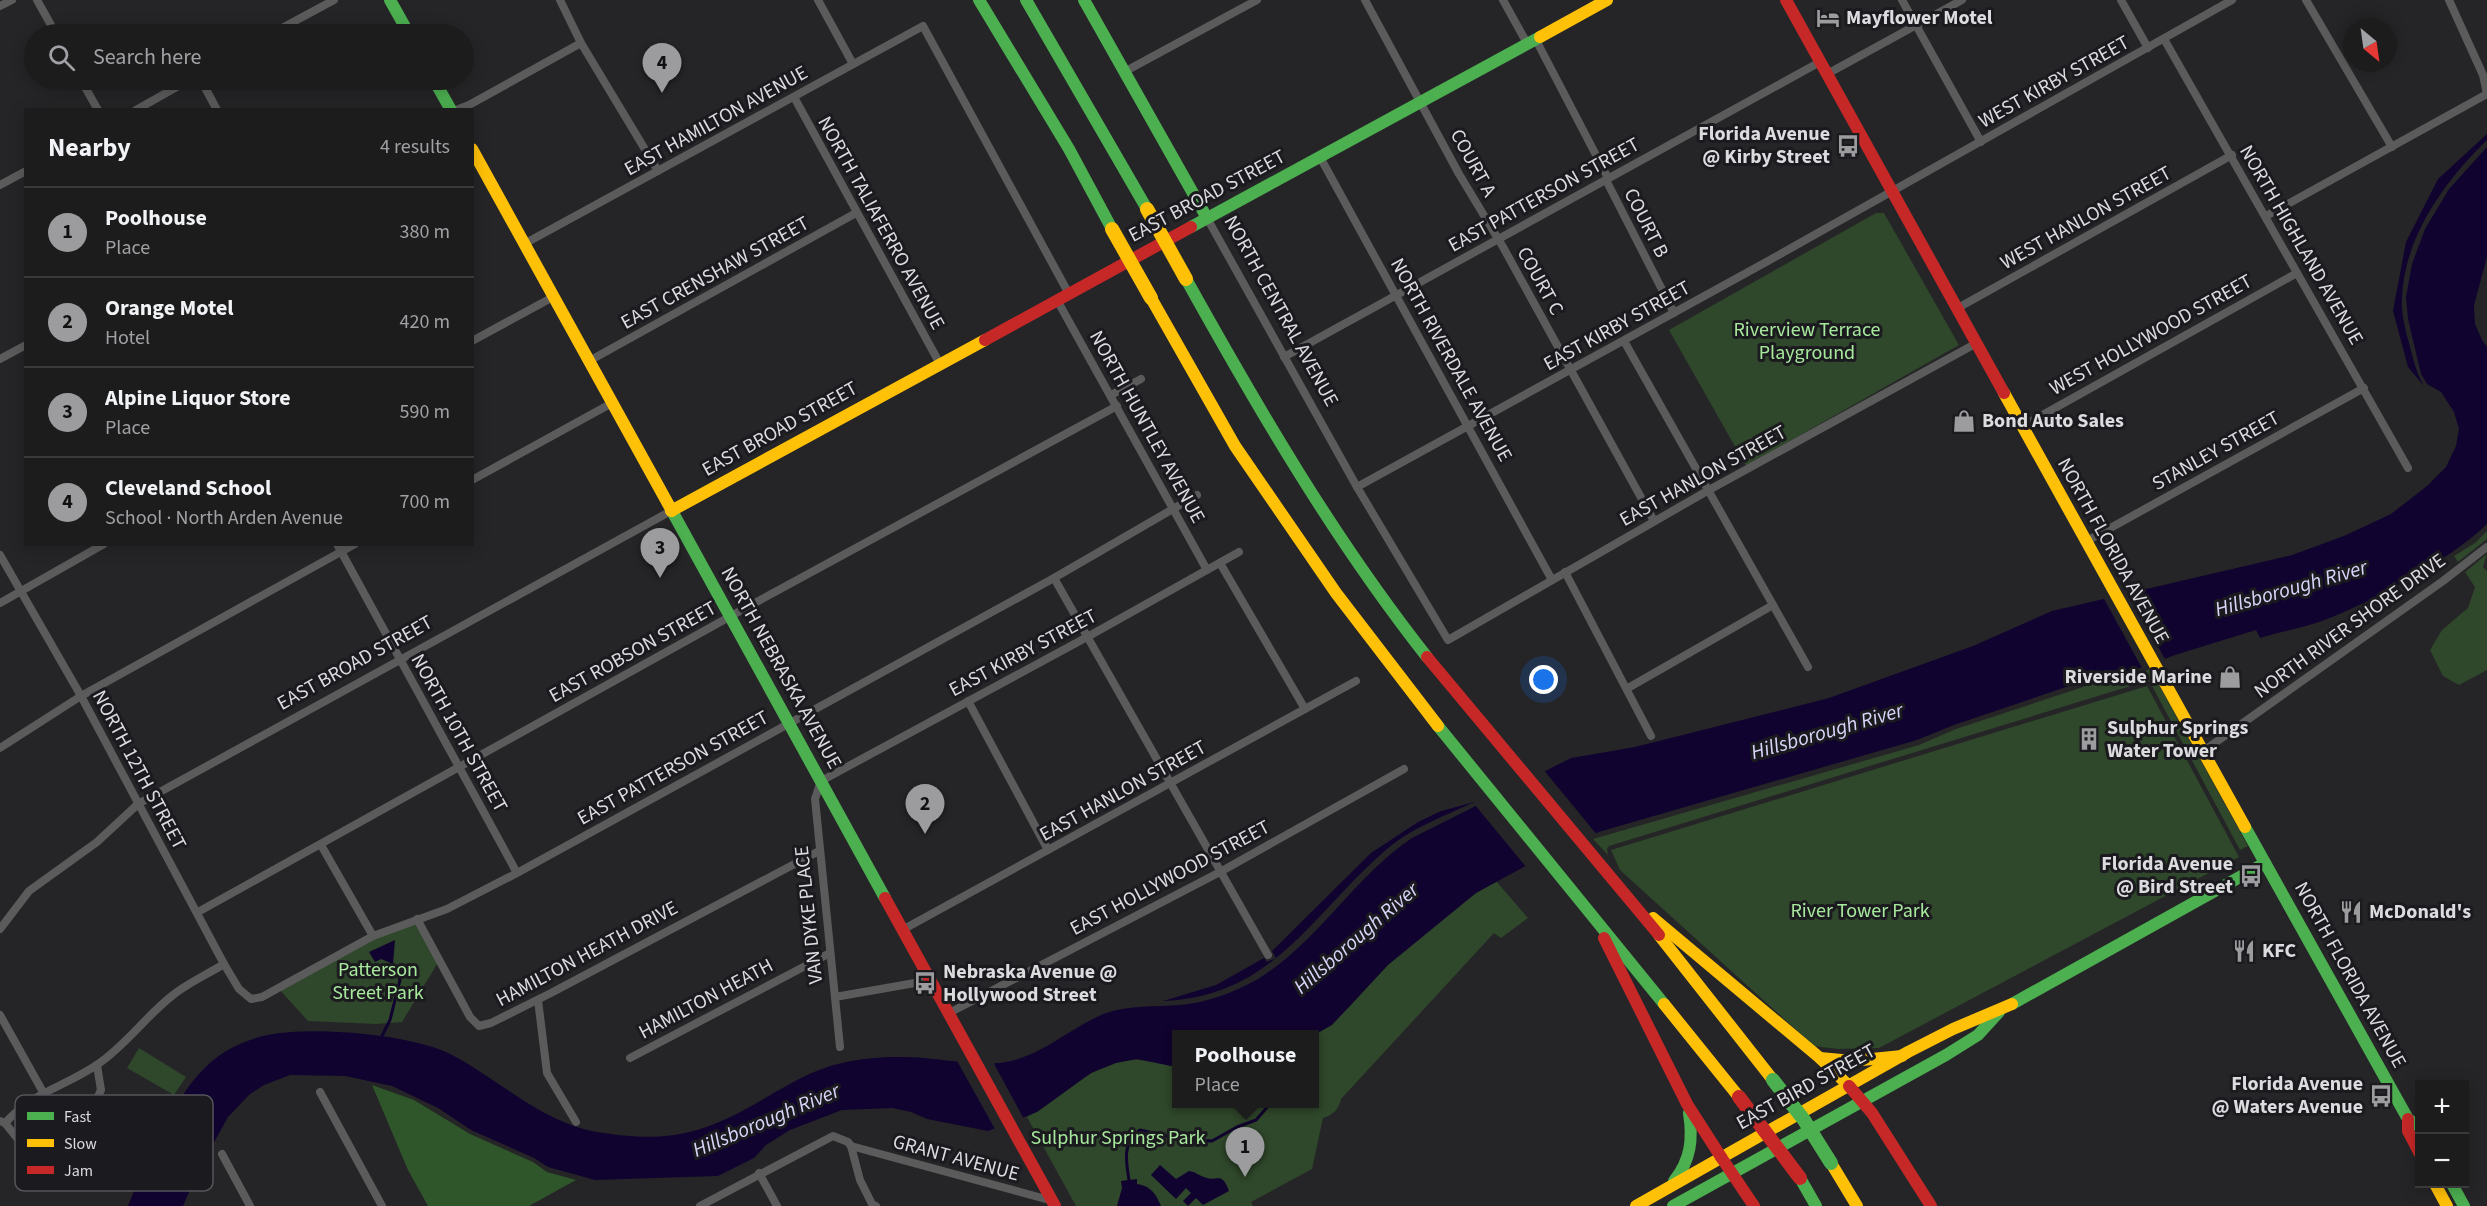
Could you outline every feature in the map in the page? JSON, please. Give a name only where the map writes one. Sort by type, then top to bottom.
[{"type":"main road","points":[[390,0],[403,24]]},
{"type":"main road","points":[[979,0],[1070,149],[1112,229],[1235,446],[1342,602],[1472,768],[1591,911],[1739,1097],[1800,1178],[1816,1206]]},
{"type":"main road","points":[[1026,0],[1085,99],[1243,382],[1337,535],[1458,698],[1601,864],[1804,1120],[1857,1206]]},
{"type":"main road","name":"NORTH CENTRAL AVENUE","points":[[1084,0],[1207,218]]},
{"type":"main road","name":"EAST BROAD STREET","points":[[671,511],[1607,0]]},
{"type":"main road","name":"NORTH FLORIDA AVENUE","points":[[1786,0],[2202,752],[2414,1123],[2408,1131],[2415,1145]]},
{"type":"main road","points":[[440,90],[450,108]]},
{"type":"main road","name":"NORTH NEBRASKA AVENUE","points":[[474,153],[1054,1204]]},
{"type":"main road","name":"EAST BIRD STREET","points":[[1636,1206],[1674,1181],[1902,1056],[1970,1020],[2000,1011],[2265,863]]},
{"type":"main road","points":[[1629,899],[1820,1058],[1848,1086],[1863,1102],[1931,1206]]},
{"type":"main road","points":[[1591,911],[1687,1104],[1754,1206]]},
{"type":"main road","name":"EAST BIRD STREET","points":[[1673,1206],[1863,1102],[1978,1035],[2000,1011]]},
{"type":"main road","points":[[1820,1058],[1852,1061],[1902,1056]]},
{"type":"main road","points":[[1674,1181],[1691,1150],[1692,1135],[1687,1104]]},
{"type":"main road","points":[[2437,1188],[2447,1206]]},
{"type":"main road","points":[[2454,1188],[2464,1206]]},
{"type":"street","points":[[0,6],[12,0]]},
{"type":"street","points":[[37,0],[50,24]]},
{"type":"street","points":[[290,24],[334,0]]},
{"type":"street","points":[[560,0],[582,43],[658,171]]},
{"type":"street","points":[[818,0],[853,64]]},
{"type":"street","points":[[1124,72],[1257,0]]},
{"type":"street","name":"COURT A","points":[[1365,0],[1420,103],[1498,239]]},
{"type":"street","name":"COURT B","points":[[1503,0],[1532,42],[1607,179],[1674,314]]},
{"type":"street","points":[[1902,0],[1981,142]]},
{"type":"street","name":"EAST PATTERSON STREET","points":[[1284,357],[1607,179],[1962,0]]},
{"type":"street","points":[[2121,0],[2148,48]]},
{"type":"street","name":"WEST KIRBY STREET","points":[[1892,192],[2232,0]]},
{"type":"street","points":[[2306,0],[2391,147]]},
{"type":"street","points":[[2266,216],[2487,94],[2483,75],[2449,0]]},
{"type":"street","name":"EAST HAMILTON AVENUE","points":[[524,244],[923,26]]},
{"type":"street","name":"NORTH HUNTLEY AVENUE","points":[[923,26],[1063,297],[1111,396],[1207,570]]},
{"type":"street","name":"NORTH HIGHLAND AVENUE","points":[[2164,39],[2408,468]]},
{"type":"street","points":[[461,108],[582,43]]},
{"type":"street","points":[[87,90],[97,108]]},
{"type":"street","points":[[140,108],[171,90]]},
{"type":"street","points":[[206,90],[216,108]]},
{"type":"street","name":"NORTH TALIAFERRO AVENUE","points":[[794,97],[940,364]]},
{"type":"street","name":"WEST HANLON STREET","points":[[1956,309],[2232,155]]},
{"type":"street","name":"NORTH RIVERDALE AVENUE","points":[[1320,157],[1552,580]]},
{"type":"street","points":[[0,185],[24,172]]},
{"type":"street","name":"EAST KIRBY STREET","points":[[1357,487],[1892,192]]},
{"type":"street","name":"EAST CRENSHAW STREET","points":[[589,361],[856,213]]},
{"type":"street","name":"NORTH CENTRAL AVENUE","points":[[1207,218],[1357,487],[1448,640]]},
{"type":"street","name":"COURT C","points":[[1498,239],[1654,521]]},
{"type":"street","name":"WEST HOLLYWOOD STREET","points":[[2021,427],[2297,273]]},
{"type":"street","points":[[474,340],[554,297]]},
{"type":"street","points":[[1624,341],[1808,667]]},
{"type":"street","name":"EAST HANLON STREET","points":[[1448,640],[1708,490],[1976,344]]},
{"type":"street","points":[[0,359],[24,346]]},
{"type":"street","points":[[1111,396],[1141,379]]},
{"type":"street","name":"STANLEY STREET","points":[[2085,542],[2364,388]]},
{"type":"street","points":[[474,479],[612,403]]},
{"type":"street","name":"EAST ROBSON STREET","points":[[198,912],[730,617],[1117,406]]},
{"type":"street","name":"EAST PATTERSON STREET","points":[[250,999],[262,997],[373,936],[447,909],[517,873],[1054,578],[1197,495]]},
{"type":"street","name":"EAST BROAD STREET","points":[[0,929],[29,891],[97,842],[138,804],[671,511]]},
{"type":"street","points":[[0,603],[100,546]]},
{"type":"street","name":"NORTH RIVER SHORE DRIVE","points":[[2202,752],[2443,581],[2487,547]]},
{"type":"street","points":[[0,748],[81,696],[339,548]]},
{"type":"street","name":"NORTH 10TH STREET","points":[[339,548],[517,873]]},
{"type":"street","name":"EAST KIRBY STREET","points":[[822,781],[1239,552]]},
{"type":"street","name":"NORTH 12TH STREET","points":[[0,555],[81,696],[239,989],[250,999]]},
{"type":"street","points":[[1220,563],[1305,709]]},
{"type":"street","points":[[1565,572],[1628,688],[1651,736]]},
{"type":"street","points":[[1054,578],[1269,955]]},
{"type":"street","points":[[1628,688],[1773,605]]},
{"type":"street","name":"EAST HANLON STREET","points":[[904,929],[1356,681]]},
{"type":"street","points":[[968,701],[1048,850]]},
{"type":"street","name":"EAST HOLLYWOOD STREET","points":[[949,1012],[1220,872],[1404,769]]},
{"type":"street","name":"VAN DYKE PLACE","points":[[822,781],[815,799],[840,1047]]},
{"type":"street","points":[[321,845],[373,936]]},
{"type":"street","name":"HAMILTON HEATH DRIVE","points":[[417,919],[470,1017],[479,1026],[491,1023],[538,1000],[819,851]]},
{"type":"street","name":"HAMILTON HEATH","points":[[630,1058],[830,953]]},
{"type":"street","points":[[38,1095],[97,1065],[117,1050],[173,995],[225,964]]},
{"type":"street","points":[[835,997],[932,980]]},
{"type":"street","points":[[538,1000],[547,1073],[576,1122]]},
{"type":"street","points":[[0,1015],[43,1092]]},
{"type":"street","points":[[97,1065],[101,1090],[99,1095]]},
{"type":"street","points":[[320,1092],[382,1206]]},
{"type":"street","points":[[15,1111],[2,1122],[15,1137]]},
{"type":"street","name":"GRANT AVENUE","points":[[759,1173],[833,1136],[848,1142],[851,1146],[1054,1204]]},
{"type":"street","points":[[851,1146],[860,1180],[872,1204],[876,1206]]},
{"type":"street","points":[[222,1154],[250,1206]]},
{"type":"street","points":[[700,1206],[759,1173],[777,1206]]},
{"type":"green space","name":"Riverview Terrace Playground","points":[[1876,213],[1884,213],[1959,345],[1746,466],[1669,330]]},
{"type":"green space","points":[[2487,531],[2487,539],[2458,562],[2454,556],[2475,543]]},
{"type":"green space","points":[[2487,554],[2483,567],[2487,571],[2487,670],[2459,685],[2443,676],[2430,650],[2442,630],[2468,608],[2475,587],[2465,572]]},
{"type":"green space","points":[[2150,669],[2248,846],[2240,850],[2151,684],[2147,681],[1609,846],[1608,855],[1593,839],[1919,745],[1956,729],[2086,686],[2134,676]]},
{"type":"green space","name":"River Tower Park","points":[[2147,686],[2239,857],[1879,1048],[1838,1049],[1814,1046],[1620,870],[1611,850]]},
{"type":"green space","name":"Sulphur Springs Park","points":[[1496,881],[1528,918],[1501,938],[1494,933],[1341,1099],[1335,1111],[1323,1118],[1312,1169],[1251,1202],[1253,1206],[1076,1206],[1027,1117],[1094,1072],[1123,1061],[1139,1060],[1172,1066],[1172,1108],[1319,1108],[1319,1032],[1344,1012],[1387,966],[1425,931]]},
{"type":"green space","name":"Patterson Street Park","points":[[417,919],[439,961],[402,1022],[376,1024],[308,1021],[278,988],[373,936]]},
{"type":"green space","points":[[139,1048],[186,1077],[174,1095],[127,1068]]},
{"type":"green space","points":[[372,1085],[414,1100],[470,1134],[533,1162],[547,1172],[576,1180],[529,1206],[428,1206],[408,1170]]},
{"type":"water","points":[[2487,134],[2487,140],[2456,173],[2442,192],[2410,253],[2402,304],[2415,365],[2424,386],[2408,367],[2393,311],[2406,242],[2438,179]]},
{"type":"water","name":"Hillsborough River","points":[[2487,147],[2487,257],[2474,305],[2475,324],[2487,347],[2487,524],[2471,538],[2431,566],[2386,592],[2342,613],[2314,623],[2260,638],[2256,630],[2132,671],[2084,681],[1954,725],[1917,740],[1602,831],[1564,845],[1476,893],[1388,965],[1332,1025],[1319,1032],[1319,1030],[1172,1030],[1172,1066],[1137,1059],[1116,1063],[1091,1073],[1037,1112],[988,1131],[927,1119],[911,1112],[892,1108],[842,1110],[790,1130],[766,1145],[754,1158],[718,1176],[595,1180],[548,1167],[534,1158],[471,1130],[438,1108],[392,1086],[345,1076],[290,1075],[264,1085],[250,1094],[228,1117],[213,1144],[213,1095],[183,1095],[196,1077],[210,1063],[245,1041],[287,1032],[361,1034],[413,1042],[452,1055],[539,1110],[577,1127],[622,1135],[666,1136],[686,1133],[724,1120],[812,1073],[832,1066],[872,1058],[904,1057],[979,1063],[1013,1061],[1040,1050],[1093,1019],[1115,1010],[1200,1002],[1230,992],[1258,979],[1279,964],[1318,928],[1372,871],[1412,838],[1571,758],[1635,747],[1829,698],[1973,646],[2052,611],[2292,555],[2344,536],[2391,514],[2427,486],[2446,467],[2456,446],[2459,429],[2454,412],[2441,392],[2427,384],[2421,374],[2408,319],[2406,297],[2412,264],[2425,229],[2449,189]]},
{"type":"water","points":[[1485,792],[1488,795],[1475,801],[1471,803]]},
{"type":"water","points":[[1471,803],[1398,840],[1360,874],[1276,958],[1272,951],[1371,853],[1418,822],[1441,811]]},
{"type":"water","points":[[395,940],[393,964],[381,959],[375,962],[369,952]]},
{"type":"water","points":[[1264,958],[1267,962],[1275,959],[1234,985],[1201,996],[1163,1001],[1216,985]]},
{"type":"water","points":[[1160,1165],[1176,1179],[1189,1171],[1209,1178],[1219,1178],[1224,1181],[1229,1191],[1203,1205],[1196,1198],[1188,1206],[1183,1201],[1191,1193],[1186,1188],[1176,1199],[1151,1175]]},
{"type":"water","points":[[1137,1179],[1137,1184],[1152,1191],[1161,1206],[1117,1206],[1122,1188],[1121,1181]]},
{"type":"water","points":[[134,1191],[189,1191],[183,1206],[128,1206]]},
{"type":"pier","points":[[2127,590],[2166,661],[2143,670],[2103,597]]},
{"type":"pier","points":[[1542,768],[1598,836],[1565,848],[1527,868],[1470,799],[1484,789],[1491,796]]},
{"type":"pier","points":[[956,1059],[992,1060],[1025,1121],[996,1131]]},
{"type":"waterway","points":[[381,1038],[390,1020],[400,980],[393,964]]},
{"type":"waterway","points":[[1129,1180],[1126,1159],[1128,1147],[1134,1135],[1140,1130],[1184,1140],[1212,1141],[1237,1127],[1256,1120],[1266,1108]]},
{"type":"traffic: fast","points":[[390,0],[403,24]]},
{"type":"traffic: fast","points":[[979,0],[1069,149],[1112,229]]},
{"type":"traffic: fast","points":[[1026,0],[1147,209]]},
{"type":"traffic: fast","points":[[1084,0],[1207,218]]},
{"type":"traffic: fast","points":[[1191,227],[1540,37]]},
{"type":"traffic: fast","points":[[440,90],[450,108]]},
{"type":"traffic: fast","points":[[1186,279],[1299,473],[1360,567],[1427,657]]},
{"type":"traffic: fast","points":[[672,511],[885,898]]},
{"type":"traffic: fast","points":[[1438,726],[1664,1004]]},
{"type":"traffic: fast","points":[[2245,827],[2408,1119],[2415,1124]]},
{"type":"traffic: fast","points":[[2012,1004],[2265,863]]},
{"type":"traffic: fast","points":[[1673,1206],[1946,1055],[1978,1035],[1999,1012]]},
{"type":"traffic: fast","points":[[1773,1080],[1804,1120],[1831,1163]]},
{"type":"traffic: fast","points":[[1674,1181],[1684,1165],[1689,1149],[1691,1132],[1689,1113]]},
{"type":"traffic: fast","points":[[1800,1178],[1816,1206]]},
{"type":"traffic: fast","points":[[2454,1188],[2464,1206]]},
{"type":"traffic: slow","points":[[1540,37],[1607,0]]},
{"type":"traffic: slow","points":[[474,153],[672,511]]},
{"type":"traffic: slow","points":[[1147,209],[1186,279]]},
{"type":"traffic: slow","points":[[1112,229],[1151,298]]},
{"type":"traffic: slow","points":[[1151,298],[1235,446],[1336,593],[1438,726]]},
{"type":"traffic: slow","points":[[671,511],[985,340]]},
{"type":"traffic: slow","points":[[2004,393],[2245,827]]},
{"type":"traffic: slow","points":[[1653,918],[1820,1058],[1849,1086]]},
{"type":"traffic: slow","points":[[1659,935],[1773,1080]]},
{"type":"traffic: slow","points":[[1664,1004],[1739,1097]]},
{"type":"traffic: slow","points":[[1636,1206],[1908,1052],[1953,1029],[2012,1004]]},
{"type":"traffic: slow","points":[[1820,1058],[1852,1061],[1902,1056]]},
{"type":"traffic: slow","points":[[1831,1163],[1857,1206]]},
{"type":"traffic: slow","points":[[2437,1188],[2447,1206]]},
{"type":"traffic: jam","points":[[1786,0],[2004,393]]},
{"type":"traffic: jam","points":[[985,340],[1191,227]]},
{"type":"traffic: jam","points":[[1427,657],[1659,935]]},
{"type":"traffic: jam","points":[[885,898],[1055,1206]]},
{"type":"traffic: jam","points":[[1604,938],[1687,1104],[1721,1157]]},
{"type":"traffic: jam","points":[[1849,1086],[1872,1113],[1931,1206]]},
{"type":"traffic: jam","points":[[1739,1097],[1800,1178]]},
{"type":"traffic: jam","points":[[2408,1119],[2408,1131],[2415,1144]]},
{"type":"traffic: jam","points":[[1721,1157],[1754,1206]]},
{"type":"place","name":"Mayflower Motel","points":[[1828,18]]},
{"type":"place","name":"Cleveland School","points":[[662,93]]},
{"type":"place","name":"Florida Avenue @ Kirby Street","points":[[1848,146]]},
{"type":"place","name":"Bond Auto Sales","points":[[1964,421]]},
{"type":"place","name":"Alpine Liquor Store","points":[[660,578]]},
{"type":"place","name":"Riverside Marine","points":[[2230,677]]},
{"type":"place","name":"Sulphur Springs Water Tower","points":[[2089,739]]},
{"type":"place","name":"Orange Motel","points":[[925,834]]},
{"type":"place","name":"Florida Avenue @ Bird Street","points":[[2251,876]]},
{"type":"place","name":"McDonald's","points":[[2351,912]]},
{"type":"place","name":"KFC","points":[[2244,951]]},
{"type":"place","name":"Nebraska Avenue @ Hollywood Street","points":[[925,983]]},
{"type":"place","name":"Florida Avenue @ Waters Avenue","points":[[2381,1096]]},
{"type":"place","name":"Poolhouse","points":[[1245,1177]]}]
